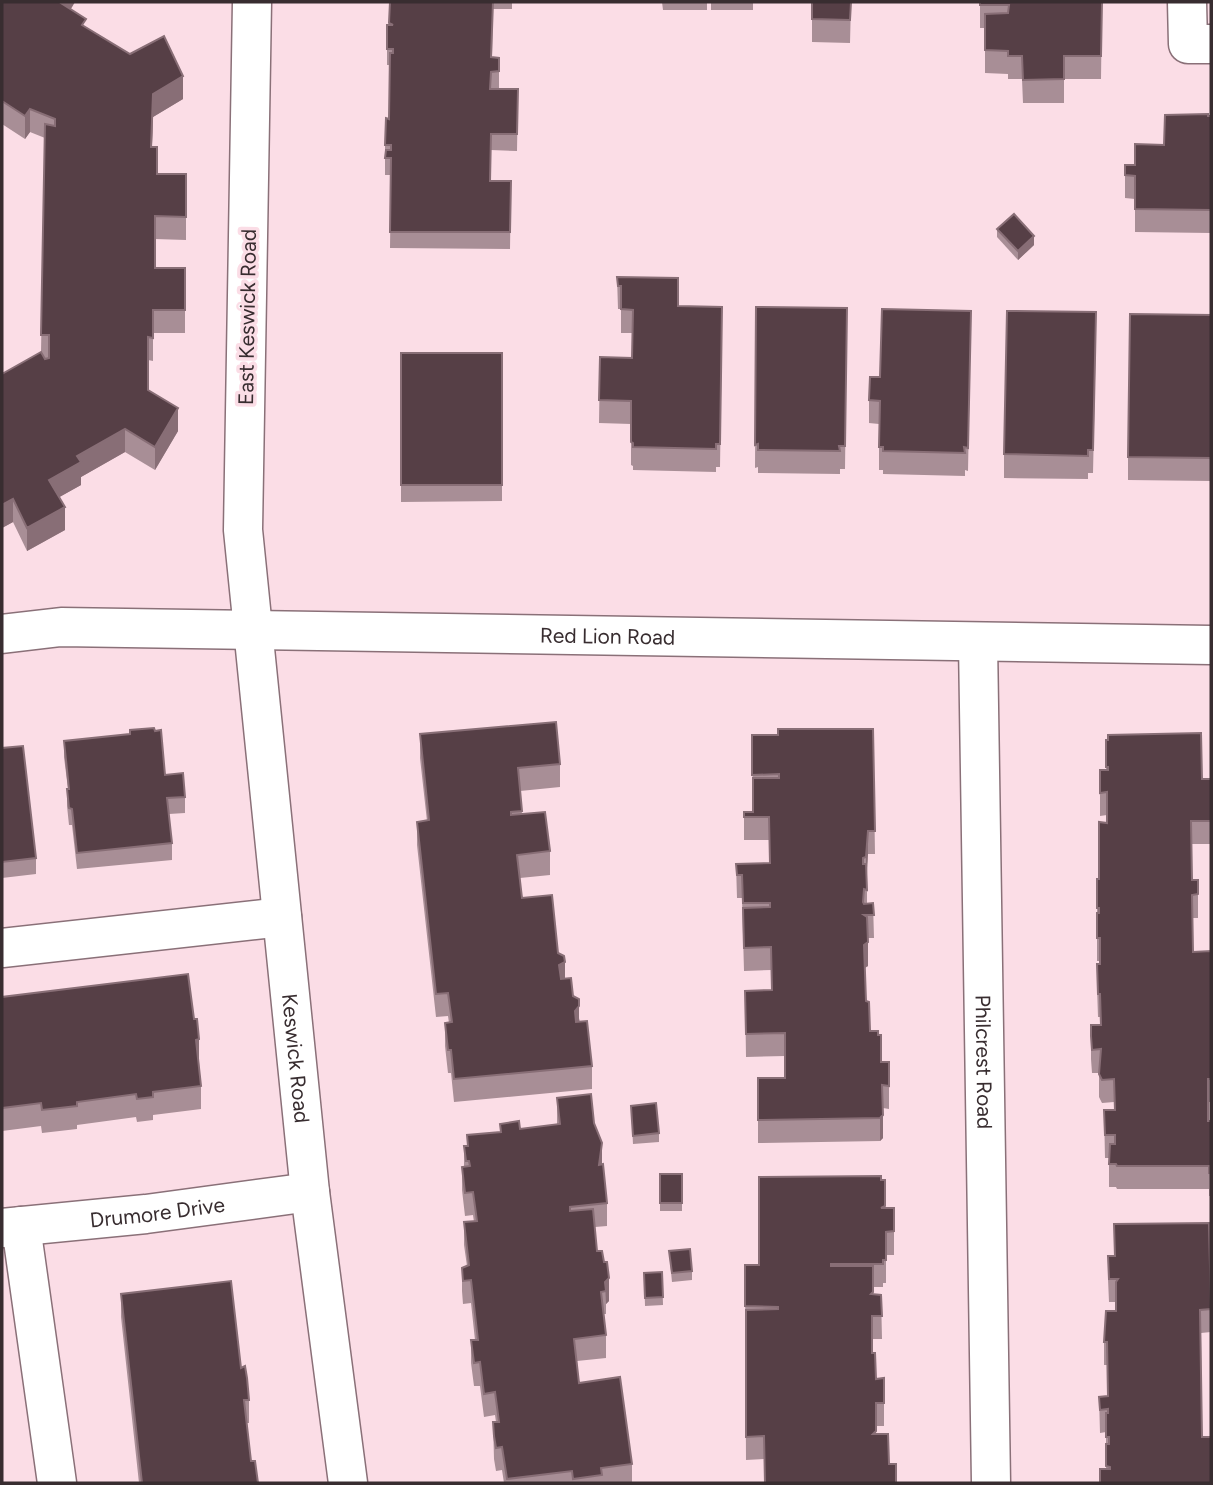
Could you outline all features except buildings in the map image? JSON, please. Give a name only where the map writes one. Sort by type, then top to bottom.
[{"type":"street","name":"East Keswick Road","points":[[252,2],[243,530],[253,631]]},
{"type":"street","points":[[1187,2],[1188,44],[1211,44]]},
{"type":"street","name":"Red Lion Road","points":[[2,634],[61,627],[1211,645]]},
{"type":"street","name":"Keswick Road","points":[[253,631],[310,1192],[348,1483]]},
{"type":"street","name":"Philcrest Road","points":[[978,642],[991,1483]]},
{"type":"street","points":[[2,948],[282,917]]},
{"type":"street","name":"Drumore Drive","points":[[11,1227],[146,1214],[310,1192]]},
{"type":"street","points":[[11,1227],[57,1483]]}]
